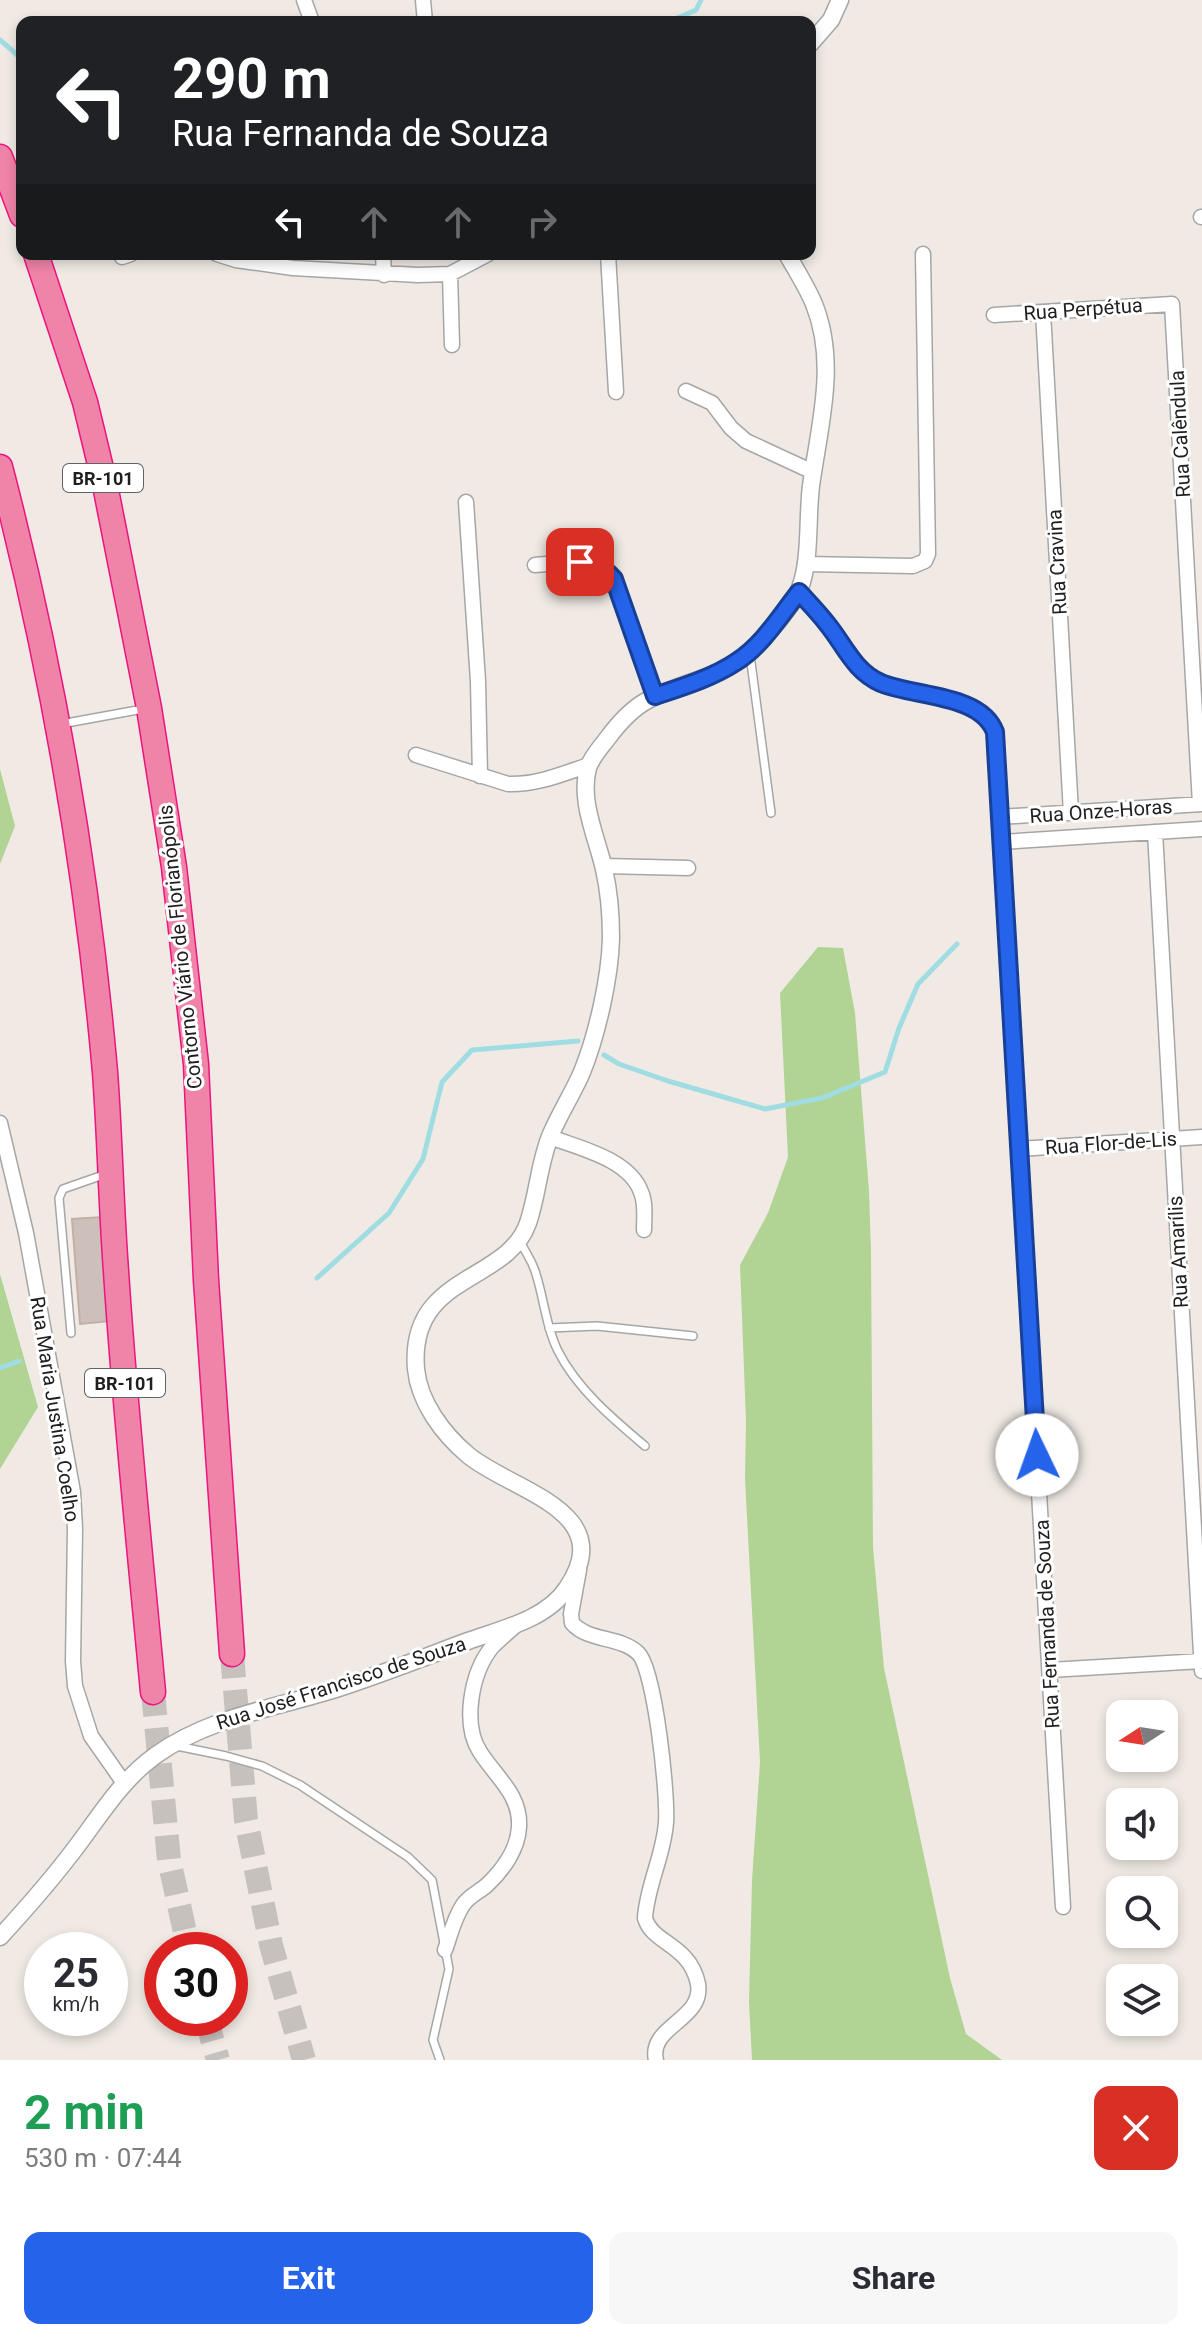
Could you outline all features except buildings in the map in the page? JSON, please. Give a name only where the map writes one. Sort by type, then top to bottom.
[{"type":"highway","points":[[0,157],[16,199]]},
{"type":"highway","name":"Contorno Viário de Florianópolis","points":[[38,260],[85,402],[105,485],[149,708],[174,867],[196,1064],[206,1280],[232,1654]]},
{"type":"highway","name":"BR-101","points":[[0,467],[59,724],[94,963],[112,1172],[115,1269],[153,1692]]},
{"type":"street","points":[[816,37],[831,20],[840,0]]},
{"type":"street","points":[[805,564],[913,566],[925,561],[928,554],[923,254]]},
{"type":"street","points":[[236,260],[384,275],[450,274],[477,260]]},
{"type":"street","points":[[383,260],[384,275]]},
{"type":"street","points":[[608,260],[616,392]]},
{"type":"street","points":[[656,2060],[654,2050],[657,2041],[688,2014],[698,1999],[698,1984],[683,1953],[652,1932],[645,1918],[666,1821],[665,1782],[647,1665],[639,1653],[629,1647],[584,1633],[572,1623],[581,1551],[576,1528],[563,1511],[469,1456],[430,1410],[416,1369],[419,1337],[433,1307],[461,1280],[500,1258],[520,1241],[550,1137],[588,1058],[601,1003],[611,936],[604,866],[586,792],[589,765],[620,722],[642,702],[735,663],[749,652],[799,592],[825,398],[825,352],[816,308],[790,260]]},
{"type":"street","points":[[450,274],[452,345]]},
{"type":"street","name":"Rua Perpétua","points":[[994,315],[1172,304]]},
{"type":"street","name":"Rua Calêndula","points":[[1172,304],[1196,636],[1201,804]]},
{"type":"street","name":"Rua Cravina","points":[[1043,312],[1071,813]]},
{"type":"street","points":[[686,391],[712,403],[731,428],[746,441],[813,472]]},
{"type":"street","points":[[466,502],[478,681],[480,776]]},
{"type":"street","points":[[535,565],[580,562],[593,563],[605,569],[614,579],[655,696]]},
{"type":"street","name":"Rua Fernanda de Souza","points":[[799,592],[830,626],[853,662],[869,677],[902,690],[982,712],[991,721],[995,732],[1063,1907]]},
{"type":"street","points":[[416,755],[508,784],[545,780],[589,765]]},
{"type":"street","name":"Rua Onze-Horas","points":[[1000,817],[1201,804]]},
{"type":"street","name":"Rua Onze-Horas","points":[[1002,842],[1202,829]]},
{"type":"street","name":"Rua Amarílis","points":[[1155,832],[1202,1671]]},
{"type":"street","points":[[604,866],[688,868]]},
{"type":"street","name":"Rua Maria Justina Coelho","points":[[0,1123],[26,1233],[73,1492],[75,1686],[91,1736],[124,1783]]},
{"type":"street","points":[[550,1137],[598,1155],[627,1172],[643,1195],[644,1230]]},
{"type":"street","name":"Rua Flor-de-Lis","points":[[1019,1149],[1202,1137]]},
{"type":"street","name":"Rua José Francisco de Souza","points":[[0,1937],[68,1858],[124,1783],[158,1753],[221,1721],[339,1688],[518,1623],[548,1608],[562,1596],[579,1570]]},
{"type":"street","points":[[445,1950],[462,1907],[503,1869],[516,1844],[519,1828],[514,1799],[478,1749],[470,1716],[484,1660],[492,1647],[518,1623]]},
{"type":"street","points":[[1050,1670],[1202,1661]]},
{"type":"lane","points":[[749,652],[771,813]]},
{"type":"lane","points":[[59,724],[149,708]]},
{"type":"lane","points":[[71,1333],[59,1198],[63,1189],[73,1184],[112,1172]]},
{"type":"lane","points":[[520,1241],[536,1271],[558,1352],[586,1391],[645,1446]]},
{"type":"lane","points":[[549,1328],[597,1326],[693,1336]]},
{"type":"lane","points":[[173,1745],[262,1766],[300,1785],[408,1857],[432,1880],[449,1969],[433,2040],[440,2060]]},
{"type":"green space","points":[[0,769],[15,826],[0,864]]},
{"type":"green space","points":[[818,947],[843,948],[855,1013],[869,1191],[873,1547],[884,1668],[950,1978],[966,2034],[1002,2060],[752,2060],[749,2002],[752,1880],[760,1762],[745,1479],[740,1265],[768,1213],[788,1157],[780,993]]},
{"type":"green space","points":[[0,1274],[38,1407],[0,1469]]},
{"type":"waterway","points":[[682,16],[696,10],[701,0]]},
{"type":"waterway","points":[[0,40],[16,54]]},
{"type":"waterway","points":[[604,1055],[619,1064],[668,1081],[765,1109],[822,1098],[885,1072],[918,984],[957,944]]},
{"type":"waterway","points":[[317,1278],[389,1213],[423,1159],[442,1082],[472,1050],[578,1041]]},
{"type":"waterway","points":[[0,1368],[19,1361]]},
{"type":"tunnel","points":[[232,1654],[246,1820],[271,1945],[304,2060]]},
{"type":"tunnel","points":[[153,1692],[169,1860],[185,1932]]},
{"type":"tunnel","points":[[211,2036],[218,2060]]},
{"type":"route","points":[[580,562],[593,563],[605,569],[614,579],[655,696],[735,663],[763,637],[799,592],[830,626],[853,662],[869,677],[902,690],[965,705],[982,712],[991,721],[995,732],[1037,1455]]}]
